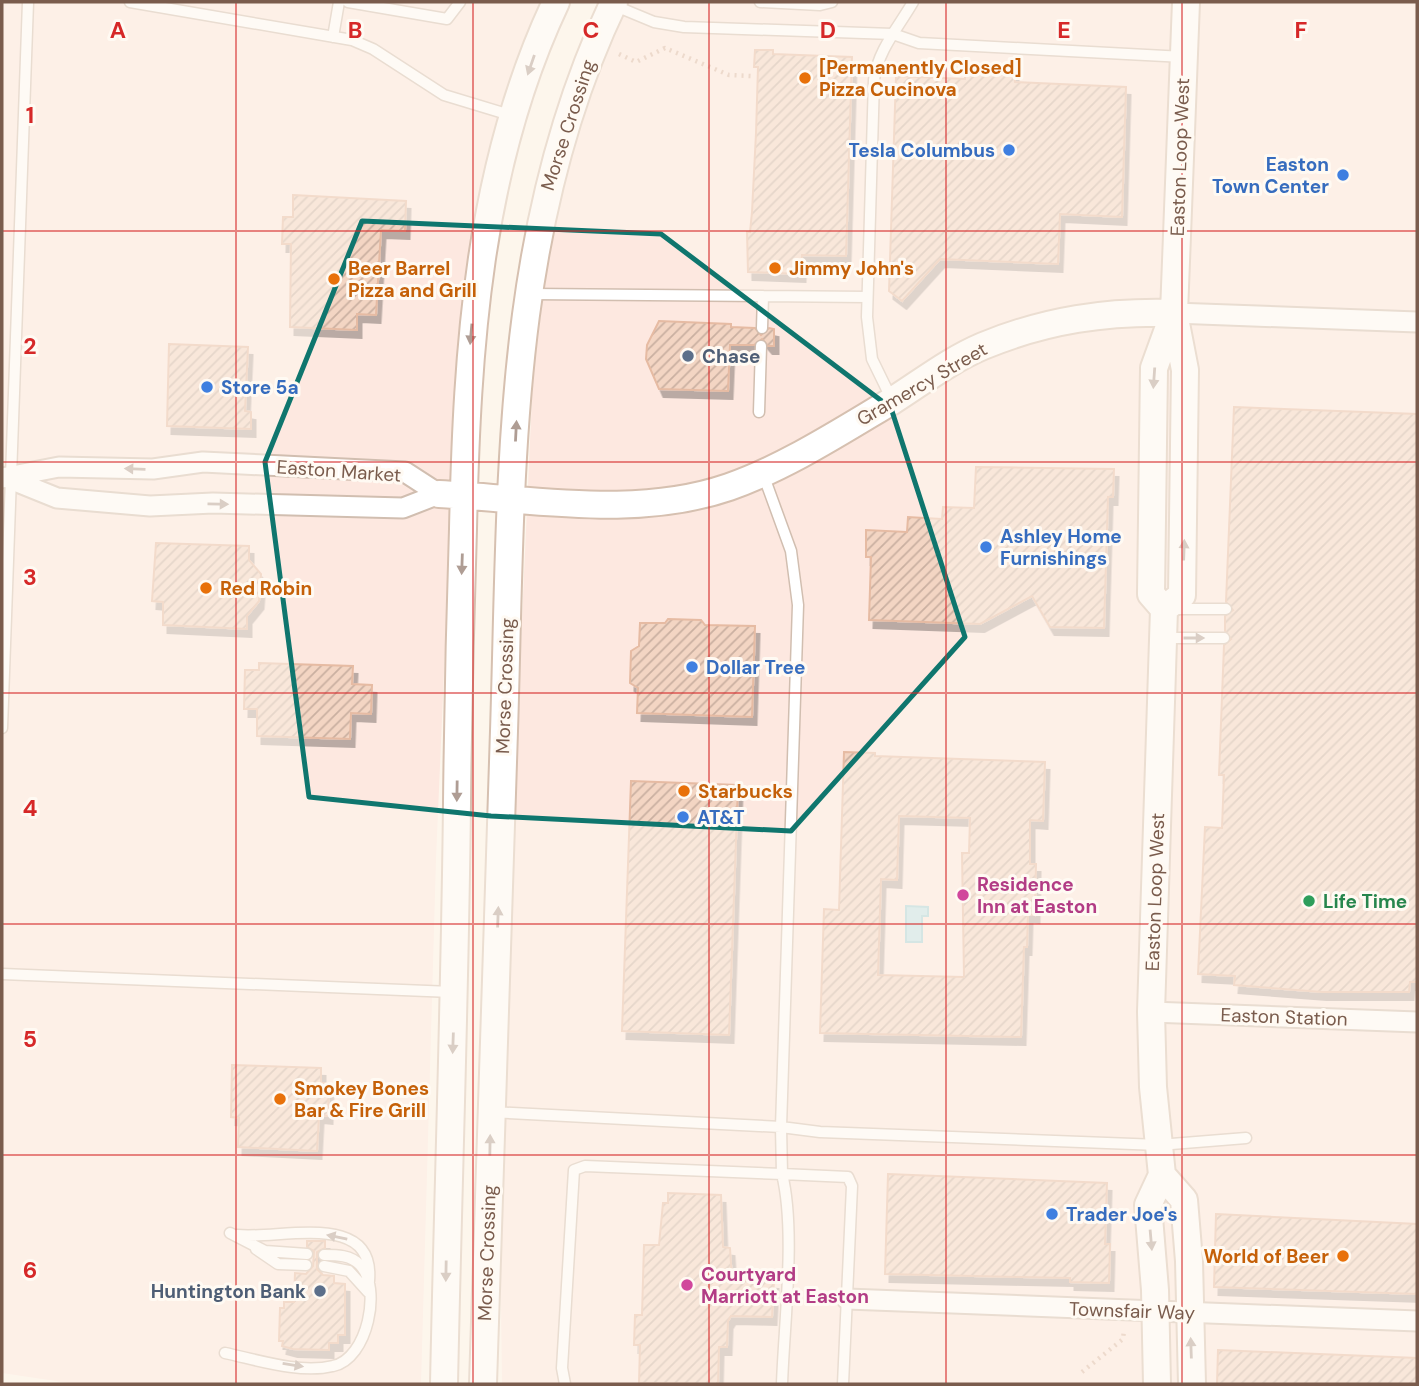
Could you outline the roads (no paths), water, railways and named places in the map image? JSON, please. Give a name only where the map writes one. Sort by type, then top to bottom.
[{"type":"main road","name":"Morse Crossing","points":[[444,1384],[455,992],[451,495],[475,296],[491,200],[514,116],[556,2]]},
{"type":"main road","name":"Easton Loop West","points":[[1163,1175],[1151,1012],[1164,609],[1151,594],[1152,442],[1154,368],[1174,313],[1186,2]]},
{"type":"main road","name":"Morse Crossing","points":[[483,1384],[512,499],[527,293],[537,234],[556,154],[580,81],[613,3]]},
{"type":"main road","name":"Gramercy Street","points":[[451,495],[571,504],[647,502],[727,488],[763,473],[892,401],[956,360],[1009,337],[1073,318],[1106,313],[1174,313]]},
{"type":"main road","points":[[1157,1384],[1148,1205],[1163,1175],[1184,1200],[1192,1384]]},
{"type":"street","name":"Gramercy Street","points":[[1174,313],[1417,322]]},
{"type":"street","name":"Easton Market","points":[[6,479],[59,467],[153,470],[202,462],[405,472],[451,495]]},
{"type":"street","name":"Easton Market","points":[[6,479],[57,498],[150,506],[213,503],[403,509],[451,495]]},
{"type":"street","name":"Easton Station","points":[[1151,1012],[1417,1022]]},
{"type":"street","name":"Townsfair Way","points":[[847,1299],[1417,1321]]},
{"type":"lane","points":[[2,728],[6,479],[28,2]]},
{"type":"lane","points":[[130,2],[352,40],[373,49],[444,95],[514,116]]},
{"type":"lane","points":[[333,37],[339,2]]},
{"type":"lane","points":[[348,2],[447,19],[460,2]]},
{"type":"lane","points":[[760,2],[820,5],[832,2]]},
{"type":"lane","points":[[892,401],[871,352],[867,297],[875,71],[876,62],[913,2]]},
{"type":"lane","points":[[613,3],[654,22],[684,27],[893,34],[919,43],[1184,57]]},
{"type":"lane","points":[[527,293],[867,297]]},
{"type":"lane","points":[[762,328],[763,296]]},
{"type":"lane","points":[[759,412],[761,346]]},
{"type":"lane","points":[[763,473],[791,551],[797,605],[781,1127],[787,1224],[782,1384]]},
{"type":"lane","points":[[1164,609],[1226,609]]},
{"type":"lane","points":[[1163,638],[1224,638]]},
{"type":"lane","points":[[2,974],[455,992]]},
{"type":"lane","points":[[491,1112],[781,1127],[820,1132],[1159,1145],[1247,1138]]},
{"type":"lane","points":[[565,1384],[562,1368],[574,1170],[585,1166],[848,1177],[852,1186],[842,1384]]},
{"type":"lane","points":[[225,1353],[313,1368],[336,1366],[346,1360],[365,1339],[371,1264],[365,1250],[343,1237],[276,1233],[234,1234],[249,1241],[268,1260],[278,1264],[306,1260]]},
{"type":"lane","points":[[324,1260],[349,1271],[369,1289]]},
{"type":"water","points":[[906,906],[928,907],[928,916],[922,916],[922,942],[906,942]]},
{"type":"place","name":"[Permanently Closed] Pizza Cucinova","points":[[805,78]]},
{"type":"place","name":"Tesla Columbus","points":[[1009,150]]},
{"type":"place","name":"Easton Town Center","points":[[1343,175]]},
{"type":"place","name":"Jimmy John's","points":[[775,268]]},
{"type":"place","name":"Beer Barrel Pizza and Grill","points":[[334,279]]},
{"type":"place","name":"Chase","points":[[688,356]]},
{"type":"place","name":"Store 5a","points":[[207,387]]},
{"type":"place","name":"Ashley Home Furnishings","points":[[986,547]]},
{"type":"place","name":"Red Robin","points":[[206,588]]},
{"type":"place","name":"Dollar Tree","points":[[692,667]]},
{"type":"place","name":"Starbucks","points":[[684,791]]},
{"type":"place","name":"AT&T","points":[[683,817]]},
{"type":"place","name":"Residence Inn at Easton","points":[[963,895]]},
{"type":"place","name":"Life Time","points":[[1309,901]]},
{"type":"place","name":"Smokey Bones Bar & Fire Grill","points":[[280,1099]]},
{"type":"place","name":"Trader Joe's","points":[[1052,1214]]},
{"type":"place","name":"World of Beer","points":[[1343,1256]]},
{"type":"place","name":"Courtyard Marriott at Easton","points":[[687,1285]]},
{"type":"place","name":"Huntington Bank","points":[[320,1291]]}]
